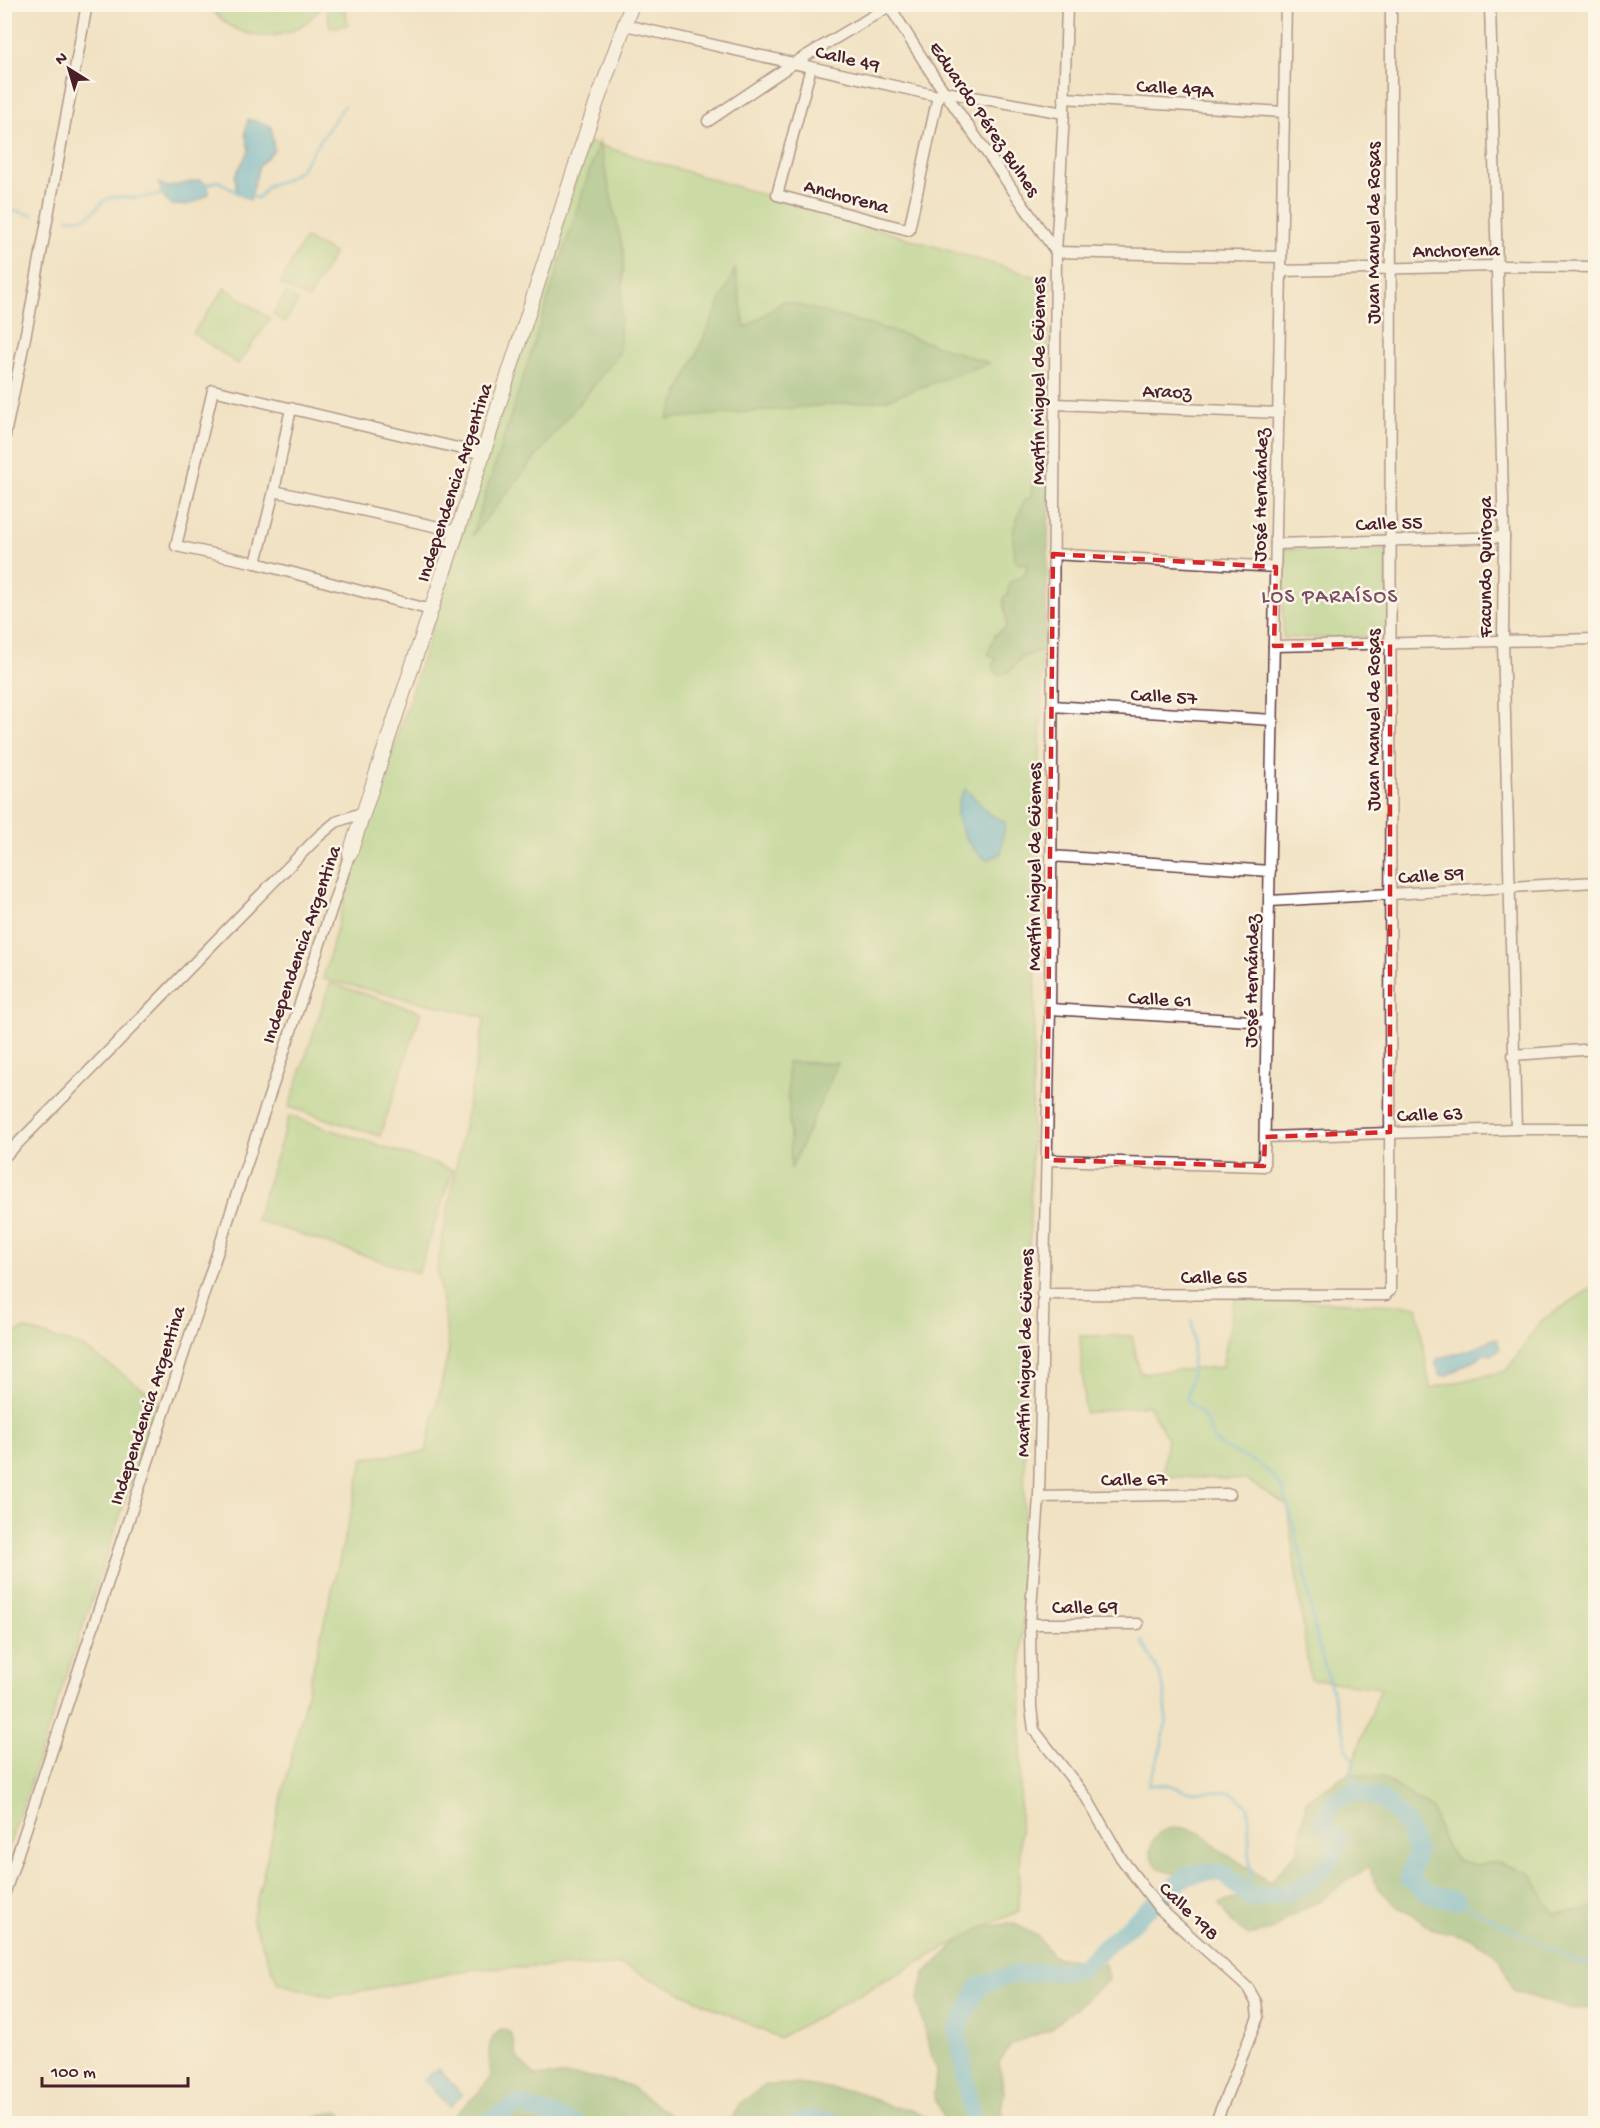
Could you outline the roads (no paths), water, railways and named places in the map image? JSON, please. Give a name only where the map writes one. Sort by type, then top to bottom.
[{"type":"main road","name":"Independencia Argentina","points":[[350,853],[483,454],[588,127],[629,14]]},
{"type":"street","points":[[4,440],[30,314],[87,4]]},
{"type":"street","points":[[629,14],[642,4]]},
{"type":"street","name":"Martín Miguel de Güemes","points":[[1034,1730],[1031,1708],[1030,1624],[1038,1497],[1050,1009],[1056,252],[1064,113],[1067,4]]},
{"type":"street","name":"José Hernández","points":[[1047,1160],[1264,1166],[1286,4]]},
{"type":"street","name":"Juan Manuel de Rosas","points":[[1388,1293],[1391,4]]},
{"type":"street","name":"Facundo Quiroga","points":[[1490,4],[1516,1129]]},
{"type":"street","points":[[708,121],[794,63],[890,5]]},
{"type":"street","name":"Eduardo Pérez Bulnes","points":[[890,5],[941,94],[1056,252]]},
{"type":"street","name":"Calle 49","points":[[629,14],[811,67],[941,94],[1064,113]]},
{"type":"street","name":"Anchorena","points":[[811,67],[777,195],[909,230],[941,94]]},
{"type":"street","name":"Calle 49A","points":[[1064,98],[1284,112]]},
{"type":"street","points":[[1056,252],[1281,257]]},
{"type":"street","name":"Anchorena","points":[[1281,271],[1496,266],[1596,267]]},
{"type":"street","points":[[431,610],[256,563],[176,546],[213,390],[483,454]]},
{"type":"street","name":"Araoz","points":[[1055,404],[1279,412]]},
{"type":"street","points":[[256,563],[291,408]]},
{"type":"street","points":[[274,491],[457,531]]},
{"type":"street","name":"Calle 55","points":[[1276,544],[1504,537]]},
{"type":"street","points":[[1053,554],[1276,567]]},
{"type":"street","points":[[1274,646],[1596,639]]},
{"type":"street","name":"Calle 57","points":[[1052,706],[1273,720]]},
{"type":"street","points":[[4,1157],[107,1055],[208,948],[319,836],[336,822],[364,812]]},
{"type":"street","name":"Independencia Argentina","points":[[4,1895],[350,853]]},
{"type":"street","points":[[1051,856],[1270,871]]},
{"type":"street","name":"Calle 59","points":[[1270,901],[1596,882]]},
{"type":"street","name":"Calle 61","points":[[1050,1009],[1267,1022]]},
{"type":"street","points":[[1514,1055],[1596,1049]]},
{"type":"street","name":"Calle 63","points":[[1265,1137],[1390,1132],[1596,1129]]},
{"type":"street","name":"Calle 65","points":[[1042,1294],[1388,1293]]},
{"type":"street","name":"Calle 67","points":[[1038,1497],[1230,1494]]},
{"type":"street","name":"Calle 69","points":[[1030,1624],[1138,1624]]},
{"type":"street","name":"Calle 198","points":[[1034,1730],[1086,1797],[1121,1858],[1159,1908],[1248,1988],[1256,2002],[1258,2018],[1215,2124]]},
{"type":"water","points":[[248,119],[271,126],[274,150],[259,166],[250,200],[237,194],[235,176],[249,150],[245,133]]},
{"type":"water","points":[[201,180],[208,186],[209,194],[187,205],[171,205],[162,194],[159,183],[168,187]]},
{"type":"water","points":[[966,789],[989,814],[1005,822],[1001,854],[987,860],[971,846],[960,828],[957,807]]},
{"type":"water","points":[[1491,1339],[1497,1339],[1500,1348],[1492,1355],[1484,1354],[1448,1375],[1441,1376],[1436,1364],[1437,1359],[1475,1348]]},
{"type":"water","points":[[438,2068],[462,2095],[449,2107],[424,2080]]},
{"type":"waterway","points":[[247,196],[258,198],[269,185],[283,181],[300,170],[344,106]]},
{"type":"waterway","points":[[204,185],[218,181],[241,195]]},
{"type":"waterway","points":[[68,218],[85,217],[102,202],[113,197],[136,198],[166,194]]},
{"type":"waterway","points":[[4,208],[33,215]]},
{"type":"waterway","points":[[1192,1321],[1192,1361],[1187,1400],[1205,1418],[1214,1440],[1219,1445],[1261,1465],[1284,1491],[1303,1562],[1316,1636],[1347,1749],[1354,1760],[1349,1794]]},
{"type":"waterway","points":[[1142,1641],[1159,1674],[1166,1707],[1164,1733],[1158,1759],[1148,1785],[1169,1785],[1185,1791],[1231,1792],[1248,1806],[1251,1898]]},
{"type":"waterway","points":[[973,2124],[957,2030],[979,1986],[1014,1974],[1078,1970],[1186,1876],[1210,1872],[1223,1873],[1251,1898],[1272,1896],[1302,1886],[1327,1865],[1339,1840],[1322,1824],[1333,1802],[1356,1790],[1386,1802],[1406,1824],[1417,1852],[1409,1878],[1425,1892],[1457,1901]]},
{"type":"waterway","points":[[1457,1901],[1580,1963],[1596,1962]]},
{"type":"waterway","points":[[483,2124],[518,2104],[577,2124]]},
{"type":"waterway","points":[[797,2124],[808,2119],[845,2124]]},
{"type":"district","name":"LOS PARAÍSOS","points":[[1330,595]]}]
